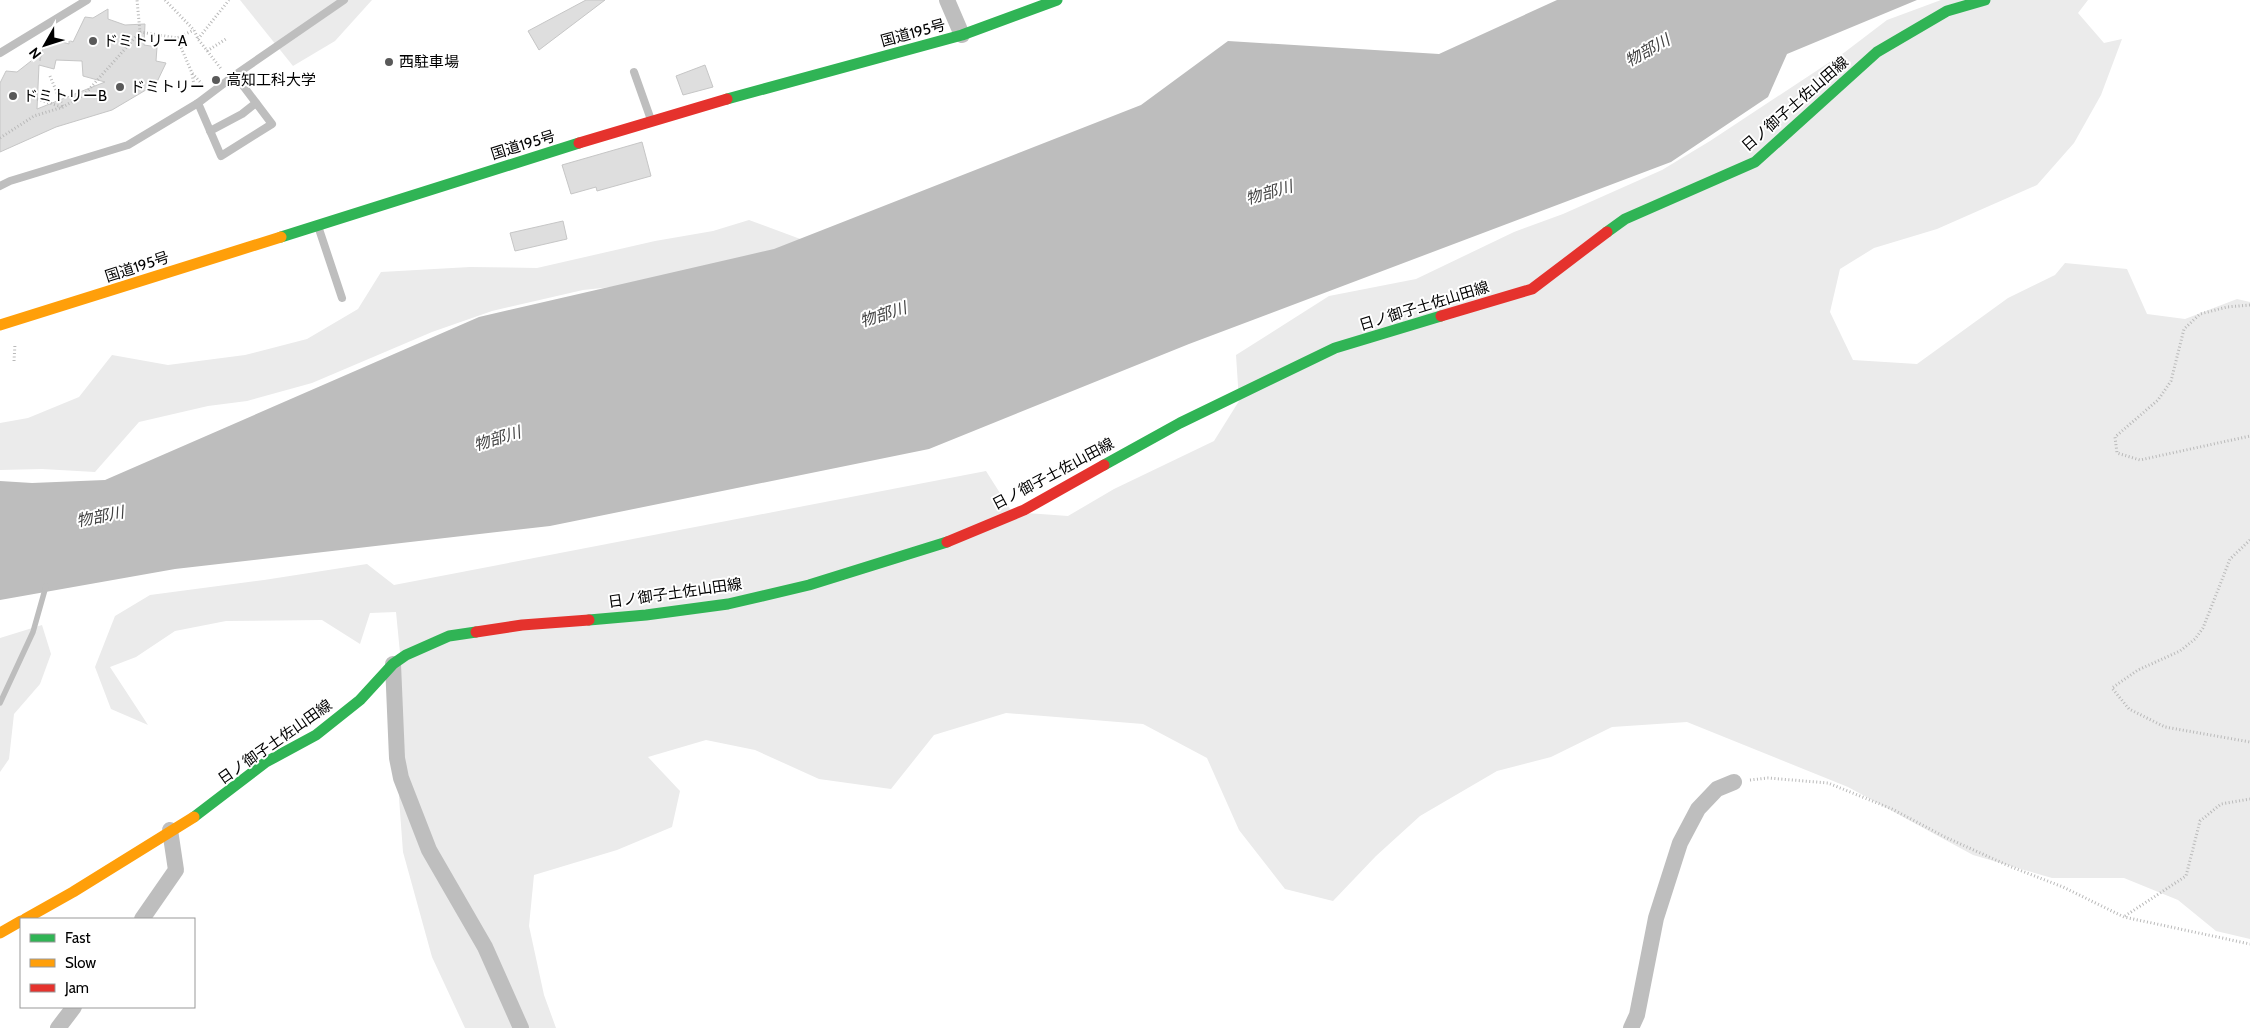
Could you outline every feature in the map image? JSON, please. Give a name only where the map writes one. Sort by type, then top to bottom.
[{"type":"main road","name":"国道195号","points":[[0,325],[652,120],[962,35],[1057,0]]},
{"type":"main road","name":"日ノ御子土佐山田線","points":[[27,918],[73,892],[205,810],[266,762],[316,735],[360,700],[393,664],[406,656],[450,636],[522,625],[646,615],[728,604],[809,585],[937,546],[1024,510],[1180,423],[1335,348],[1532,289],[1625,219],[1755,162],[1877,52],[1947,11],[1985,0]]},
{"type":"main road","points":[[0,933],[20,922]]},
{"type":"street","points":[[947,0],[962,35]]},
{"type":"street","points":[[393,664],[397,758],[401,778],[429,850],[485,947],[520,1028]]},
{"type":"street","points":[[1631,1028],[1637,1015],[1656,918],[1680,843],[1698,809],[1717,790],[1734,782]]},
{"type":"street","points":[[143,918],[176,870],[170,830]]},
{"type":"street","points":[[58,1028],[73,1008]]},
{"type":"lane","points":[[0,53],[87,0]]},
{"type":"lane","points":[[0,186],[10,181],[128,145],[198,103],[234,75],[344,0]]},
{"type":"lane","points":[[634,72],[652,120]]},
{"type":"lane","points":[[198,103],[222,156],[272,124],[234,75]]},
{"type":"lane","points":[[210,131],[242,114],[256,103]]},
{"type":"lane","points":[[318,225],[342,298]]},
{"type":"path","points":[[0,138],[34,116],[63,107],[85,94],[140,32],[137,0]]},
{"type":"path","points":[[165,0],[194,30],[198,39],[221,70],[234,75]]},
{"type":"path","points":[[198,39],[229,0]]},
{"type":"path","points":[[140,32],[177,38],[194,30]]},
{"type":"path","points":[[177,38],[192,73],[211,94]]},
{"type":"path","points":[[207,51],[226,39]]},
{"type":"path","points":[[50,76],[63,107]]},
{"type":"path","points":[[34,98],[63,107]]},
{"type":"path","points":[[2250,305],[2227,307],[2200,314],[2184,329],[2171,381],[2158,400],[2115,437],[2117,453],[2140,460],[2250,436]]},
{"type":"path","points":[[2250,540],[2230,559],[2203,628],[2194,639],[2180,651],[2138,670],[2112,688],[2129,709],[2165,727],[2250,742]]},
{"type":"path","points":[[1734,782],[1768,778],[1828,783],[1892,809],[1944,837],[2009,866],[2063,887],[2124,916],[2250,944]]},
{"type":"path","points":[[2124,916],[2186,876],[2200,821],[2221,804],[2250,799]]},
{"type":"shaded area","points":[[240,0],[372,0],[335,41],[293,66]]},
{"type":"shaded area","points":[[1941,0],[2088,0],[2078,13],[2104,43],[2122,39],[2101,95],[2074,143],[2037,185],[1937,229],[1874,248],[1840,269],[1830,312],[1853,360],[1917,364],[2008,298],[2055,275],[2065,263],[2127,269],[2147,314],[2185,319],[2237,299],[2250,302],[2250,939],[2216,931],[2178,900],[2124,878],[2052,878],[1973,855],[1848,787],[1687,722],[1612,727],[1551,757],[1497,771],[1420,816],[1376,856],[1333,901],[1285,889],[1239,830],[1207,758],[1143,724],[1006,713],[934,735],[891,789],[819,779],[755,750],[706,740],[648,757],[680,791],[672,827],[617,850],[534,875],[529,926],[544,995],[556,1028],[465,1028],[432,957],[403,852],[399,798],[401,663],[396,612],[370,613],[360,644],[322,620],[226,621],[175,631],[136,657],[110,667],[148,725],[111,709],[95,667],[115,616],[150,595],[367,564],[394,585],[986,471],[1012,512],[1068,516],[1114,489],[1214,441],[1239,401],[1236,355],[1329,296],[1416,279],[1514,232],[1563,214],[1662,170],[1710,141],[1845,52],[1887,20]]},
{"type":"shaded area","points":[[749,220],[803,240],[758,265],[660,282],[583,290],[492,311],[432,332],[312,383],[247,401],[208,406],[139,422],[95,472],[42,469],[0,470],[0,423],[28,418],[79,397],[112,355],[168,365],[245,355],[307,339],[358,309],[381,272],[470,267],[537,268],[655,241],[713,231]]},
{"type":"shaded area","points":[[42,625],[51,654],[40,684],[14,714],[9,759],[0,772],[0,638]]},
{"type":"water","name":"物部川","points":[[1557,0],[1917,0],[1787,54],[1768,97],[1671,162],[1189,344],[929,449],[550,526],[175,569],[0,600],[0,481],[32,483],[105,480],[479,317],[774,249],[1141,105],[1228,41],[1439,54]]},
{"type":"building","points":[[586,0],[605,0],[539,50],[528,31]]},
{"type":"building","points":[[108,9],[108,19],[125,25],[145,24],[144,45],[157,47],[156,61],[166,63],[156,84],[112,110],[56,127],[0,152],[0,83],[6,71],[17,72],[40,54],[40,61],[43,47],[46,48],[48,43],[51,44],[52,39],[69,44],[69,40],[73,42],[85,17],[93,18]],"holes":[[[56,60],[82,61],[83,76],[105,82],[37,109],[39,65],[54,69]]]},
{"type":"building","points":[[705,65],[713,87],[683,95],[676,76]]},
{"type":"building","points":[[642,142],[651,176],[597,191],[596,187],[571,194],[562,165]]},
{"type":"building","points":[[563,221],[567,239],[515,251],[510,233]]},
{"type":"waterway","points":[[0,703],[33,632],[46,586]]},
{"type":"traffic: fast","points":[[727,99],[962,35],[1057,0]]},
{"type":"traffic: fast","points":[[1607,232],[1625,219],[1755,162],[1877,52],[1947,11],[1985,0]]},
{"type":"traffic: fast","points":[[281,237],[579,143]]},
{"type":"traffic: fast","points":[[1104,465],[1180,423],[1335,348],[1441,316]]},
{"type":"traffic: fast","points":[[589,620],[646,615],[728,604],[809,585],[947,542]]},
{"type":"traffic: fast","points":[[194,817],[266,762],[316,735],[360,700],[393,664],[406,655],[449,636],[476,632]]},
{"type":"traffic: slow","points":[[0,325],[281,237]]},
{"type":"traffic: slow","points":[[27,918],[73,892],[194,817]]},
{"type":"traffic: slow","points":[[0,933],[20,922]]},
{"type":"traffic: jam","points":[[579,143],[727,99]]},
{"type":"traffic: jam","points":[[1441,316],[1532,289],[1607,232]]},
{"type":"traffic: jam","points":[[947,542],[1024,510],[1104,465]]},
{"type":"traffic: jam","points":[[476,632],[522,625],[589,620]]},
{"type":"place","name":"ドミトリーA","points":[[93,41]]},
{"type":"place","name":"西駐車場","points":[[389,62]]},
{"type":"place","name":"高知工科大学","points":[[216,80]]},
{"type":"place","name":"ドミトリー","points":[[120,87]]},
{"type":"place","name":"ドミトリーB","points":[[13,96]]}]
